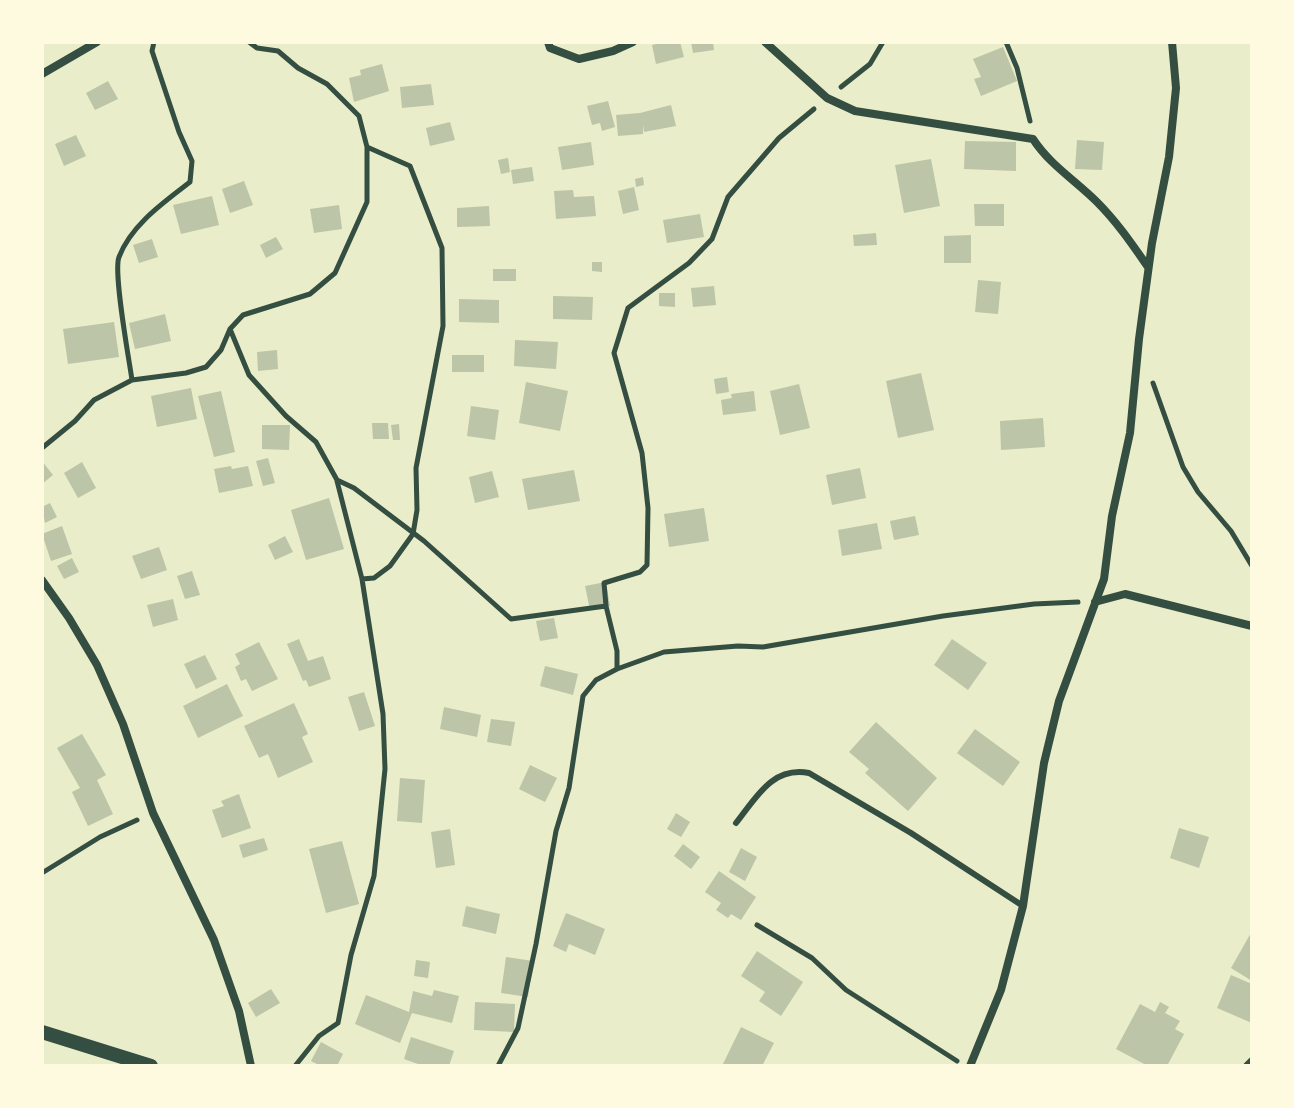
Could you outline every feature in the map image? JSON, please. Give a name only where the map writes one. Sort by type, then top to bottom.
[{"type":"street","points":[[42,74],[97,42]]},
{"type":"street","points":[[548,42],[550,48],[579,59],[613,51],[633,42]]},
{"type":"street","points":[[765,42],[827,98],[855,111],[1033,139],[1049,160],[1098,202],[1149,268]]},
{"type":"street","points":[[968,1066],[1001,990],[1023,906],[1044,763],[1059,701],[1104,579],[1112,516],[1130,433],[1149,268],[1169,157],[1176,88],[1172,42]]},
{"type":"street","points":[[42,580],[97,665],[123,724],[153,813],[214,940],[239,1011],[251,1066]]},
{"type":"street","points":[[1095,602],[1125,594],[1252,626]]},
{"type":"street","points":[[42,1032],[151,1066]]},
{"type":"street","points":[[1247,1066],[1252,1061]]},
{"type":"lane","points":[[736,823],[778,776],[796,771],[809,773],[911,833],[1023,906]]},
{"type":"path","points":[[132,380],[117,260],[132,233],[190,182],[192,161],[152,51],[154,42]]},
{"type":"path","points":[[42,448],[75,421],[94,400],[132,380],[186,373],[206,367],[221,350],[230,329],[243,315],[310,294],[335,273],[367,202],[367,147],[359,116],[327,84],[298,68],[278,51],[257,48],[249,42]]},
{"type":"path","points":[[617,669],[617,651],[604,583],[640,572],[647,565],[648,508],[642,453],[614,353],[628,308],[689,263],[712,239],[728,197],[779,138],[870,64],[883,42]]},
{"type":"path","points":[[1006,42],[1017,68],[1033,139]]},
{"type":"path","points":[[362,579],[374,578],[390,566],[413,534],[417,510],[416,468],[443,326],[442,248],[410,166],[367,147]]},
{"type":"path","points":[[230,329],[249,375],[286,416],[316,442],[337,480],[362,579],[383,714],[385,769],[380,840],[374,876],[351,955],[338,1023],[319,1036],[295,1066]]},
{"type":"path","points":[[1137,360],[1151,371],[1183,467],[1198,492],[1231,531],[1252,566]]},
{"type":"path","points":[[337,480],[354,488],[413,534],[511,619],[606,606]]},
{"type":"path","points":[[498,1066],[518,1028],[551,854],[569,788],[583,696],[596,680],[664,652],[763,647],[943,616],[1034,604],[1095,602]]},
{"type":"path","points":[[42,873],[100,837],[153,813]]},
{"type":"path","points":[[757,925],[812,958],[855,996],[968,1066]]},
{"type":"building","points":[[680,42],[684,57],[656,64],[652,45]]},
{"type":"building","points":[[691,42],[713,42],[714,50],[693,53]]},
{"type":"building","points":[[1003,47],[1017,81],[981,96],[974,79],[981,77],[973,59]]},
{"type":"building","points":[[382,64],[389,91],[354,102],[349,78],[361,75],[360,70]]},
{"type":"building","points":[[108,81],[118,99],[95,110],[86,93]]},
{"type":"building","points":[[431,84],[434,105],[402,108],[400,87]]},
{"type":"building","points":[[608,101],[615,127],[602,131],[600,123],[592,125],[587,106]]},
{"type":"building","points":[[671,105],[676,126],[644,132],[643,124],[643,134],[618,136],[616,115]]},
{"type":"building","points":[[450,122],[455,140],[430,146],[426,128]]},
{"type":"building","points":[[76,135],[86,156],[64,166],[55,144]]},
{"type":"building","points":[[1077,140],[1104,142],[1102,170],[1075,169]]},
{"type":"building","points":[[965,141],[1016,142],[1016,171],[964,169]]},
{"type":"building","points":[[591,142],[594,165],[562,170],[558,147]]},
{"type":"building","points":[[508,158],[510,172],[501,174],[498,160]]},
{"type":"building","points":[[931,159],[940,206],[904,213],[895,165]]},
{"type":"building","points":[[532,167],[534,181],[513,184],[511,170]]},
{"type":"building","points":[[643,177],[644,185],[636,187],[635,179]]},
{"type":"building","points":[[244,181],[253,205],[230,213],[222,189]]},
{"type":"building","points":[[634,187],[639,210],[623,214],[618,191]]},
{"type":"building","points":[[573,190],[574,197],[594,196],[596,216],[556,219],[554,191]]},
{"type":"building","points":[[212,196],[219,225],[181,234],[173,205]]},
{"type":"building","points":[[974,204],[1004,204],[1004,226],[975,226]]},
{"type":"building","points":[[339,205],[342,229],[314,233],[310,209]]},
{"type":"building","points":[[489,206],[490,226],[457,227],[457,208]]},
{"type":"building","points":[[700,214],[704,237],[667,243],[663,220]]},
{"type":"building","points":[[876,233],[877,245],[854,246],[853,235]]},
{"type":"building","points":[[971,235],[971,263],[944,263],[944,236]]},
{"type":"building","points":[[276,237],[283,249],[266,258],[260,245]]},
{"type":"building","points":[[152,239],[158,257],[139,263],[133,245]]},
{"type":"building","points":[[592,262],[602,262],[602,272],[592,271]]},
{"type":"building","points":[[493,269],[516,269],[516,281],[493,281]]},
{"type":"building","points":[[978,280],[1001,282],[998,314],[975,312]]},
{"type":"building","points":[[714,286],[716,305],[693,307],[691,288]]},
{"type":"building","points":[[659,293],[675,293],[675,307],[659,306]]},
{"type":"building","points":[[553,296],[593,297],[592,320],[553,319]]},
{"type":"building","points":[[459,299],[499,300],[499,323],[459,322]]},
{"type":"building","points":[[165,314],[171,341],[135,349],[129,323]]},
{"type":"building","points":[[114,322],[119,357],[68,364],[63,329]]},
{"type":"building","points":[[515,340],[558,342],[556,369],[514,366]]},
{"type":"building","points":[[277,350],[278,369],[258,371],[257,352]]},
{"type":"building","points":[[452,355],[484,355],[484,372],[452,372]]},
{"type":"building","points":[[921,373],[934,430],[898,438],[886,381]]},
{"type":"building","points":[[727,377],[729,392],[716,394],[714,379]]},
{"type":"building","points":[[526,382],[568,391],[560,431],[519,423]]},
{"type":"building","points":[[799,384],[810,428],[780,435],[770,391]]},
{"type":"building","points":[[191,388],[197,419],[157,427],[151,396]]},
{"type":"building","points":[[221,391],[235,452],[214,457],[198,396]]},
{"type":"building","points":[[754,391],[756,411],[723,415],[721,400],[732,398],[731,394]]},
{"type":"building","points":[[471,406],[499,410],[495,440],[467,436]]},
{"type":"building","points":[[1043,418],[1045,447],[1001,450],[1000,421]]},
{"type":"building","points":[[372,423],[388,423],[389,439],[373,439]]},
{"type":"building","points":[[399,424],[400,440],[393,440],[391,425]]},
{"type":"building","points":[[262,425],[290,425],[289,450],[262,449]]},
{"type":"building","points":[[268,458],[275,483],[263,486],[256,461]]},
{"type":"building","points":[[42,461],[53,475],[42,484]]},
{"type":"building","points":[[82,462],[96,488],[78,498],[64,473]]},
{"type":"building","points":[[231,466],[232,469],[248,466],[253,486],[219,493],[214,469]]},
{"type":"building","points":[[860,468],[866,498],[832,505],[826,475]]},
{"type":"building","points":[[574,470],[580,501],[528,510],[522,479]]},
{"type":"building","points":[[492,471],[499,497],[475,503],[469,477]]},
{"type":"building","points":[[329,498],[344,549],[306,560],[291,510]]},
{"type":"building","points":[[50,503],[57,517],[45,523],[42,507]]},
{"type":"building","points":[[704,508],[709,541],[669,547],[664,514]]},
{"type":"building","points":[[915,516],[919,535],[894,540],[890,521]]},
{"type":"building","points":[[877,523],[882,549],[842,556],[838,530]]},
{"type":"building","points":[[62,526],[72,554],[51,561],[42,534]]},
{"type":"building","points":[[285,536],[293,552],[275,560],[268,545]]},
{"type":"building","points":[[159,547],[167,570],[141,579],[132,556]]},
{"type":"building","points":[[72,558],[79,572],[64,579],[57,566]]},
{"type":"building","points":[[192,571],[200,595],[185,599],[177,576]]},
{"type":"building","points":[[606,582],[610,606],[590,610],[585,586]]},
{"type":"building","points":[[173,599],[178,620],[153,627],[147,605]]},
{"type":"building","points":[[554,618],[558,638],[540,641],[536,621]]},
{"type":"building","points":[[299,639],[308,661],[323,656],[331,679],[309,687],[306,680],[303,681],[287,644]]},
{"type":"building","points":[[952,639],[987,663],[968,690],[934,665]]},
{"type":"building","points":[[259,642],[278,679],[252,691],[246,679],[241,681],[235,667],[240,664],[235,654]]},
{"type":"building","points":[[205,655],[217,679],[196,689],[184,664]]},
{"type":"building","points":[[545,666],[578,674],[573,695],[540,686]]},
{"type":"building","points":[[227,684],[243,716],[198,738],[183,706]]},
{"type":"building","points":[[364,692],[375,726],[359,731],[348,697]]},
{"type":"building","points":[[294,703],[308,734],[302,737],[313,762],[278,778],[268,754],[259,758],[244,726]]},
{"type":"building","points":[[444,707],[481,715],[477,737],[440,729]]},
{"type":"building","points":[[491,719],[515,722],[511,746],[487,742]]},
{"type":"building","points":[[876,722],[937,778],[908,811],[865,773],[869,769],[849,752]]},
{"type":"building","points":[[975,729],[1020,762],[1003,786],[957,753]]},
{"type":"building","points":[[82,734],[106,775],[97,780],[113,814],[88,826],[72,792],[80,788],[57,748]]},
{"type":"building","points":[[530,765],[557,778],[545,802],[519,789]]},
{"type":"building","points":[[400,778],[425,780],[422,823],[397,821]]},
{"type":"building","points":[[239,794],[251,828],[222,838],[212,810],[224,806],[221,801]]},
{"type":"building","points":[[676,813],[690,822],[681,837],[667,829]]},
{"type":"building","points":[[1179,828],[1209,837],[1199,868],[1170,858]]},
{"type":"building","points":[[450,829],[455,865],[436,868],[431,832]]},
{"type":"building","points":[[264,838],[268,850],[243,858],[239,845]]},
{"type":"building","points":[[342,841],[359,904],[326,913],[309,849]]},
{"type":"building","points":[[683,844],[700,857],[691,869],[674,856]]},
{"type":"building","points":[[741,848],[757,857],[745,881],[729,872]]},
{"type":"building","points":[[719,871],[756,897],[741,920],[731,914],[728,918],[716,910],[721,903],[705,892]]},
{"type":"building","points":[[466,906],[500,914],[496,934],[462,926]]},
{"type":"building","points":[[566,913],[605,929],[595,955],[569,944],[566,952],[553,946]]},
{"type":"building","points":[[1252,931],[1252,981],[1231,968]]},
{"type":"building","points":[[757,951],[803,982],[781,1016],[759,1001],[765,992],[741,976]]},
{"type":"building","points":[[506,957],[533,961],[528,997],[501,993]]},
{"type":"building","points":[[416,960],[430,962],[428,978],[414,976]]},
{"type":"building","points":[[1231,975],[1252,984],[1252,1023],[1217,1008]]},
{"type":"building","points":[[271,989],[280,1003],[256,1017],[248,1003]]},
{"type":"building","points":[[434,990],[459,996],[452,1023],[412,1013],[400,1043],[355,1024],[366,995],[409,1012],[413,991],[432,996]]},
{"type":"building","points":[[475,1002],[515,1004],[514,1032],[474,1030]]},
{"type":"building","points":[[1160,1002],[1169,1007],[1165,1013],[1180,1021],[1175,1029],[1184,1034],[1167,1066],[1148,1066],[1116,1049],[1140,1004],[1155,1012]]},
{"type":"building","points":[[741,1027],[774,1043],[762,1066],[722,1066]]},
{"type":"building","points":[[411,1037],[454,1051],[449,1066],[418,1066],[404,1059]]},
{"type":"building","points":[[321,1042],[343,1054],[337,1066],[321,1066],[311,1061]]}]
